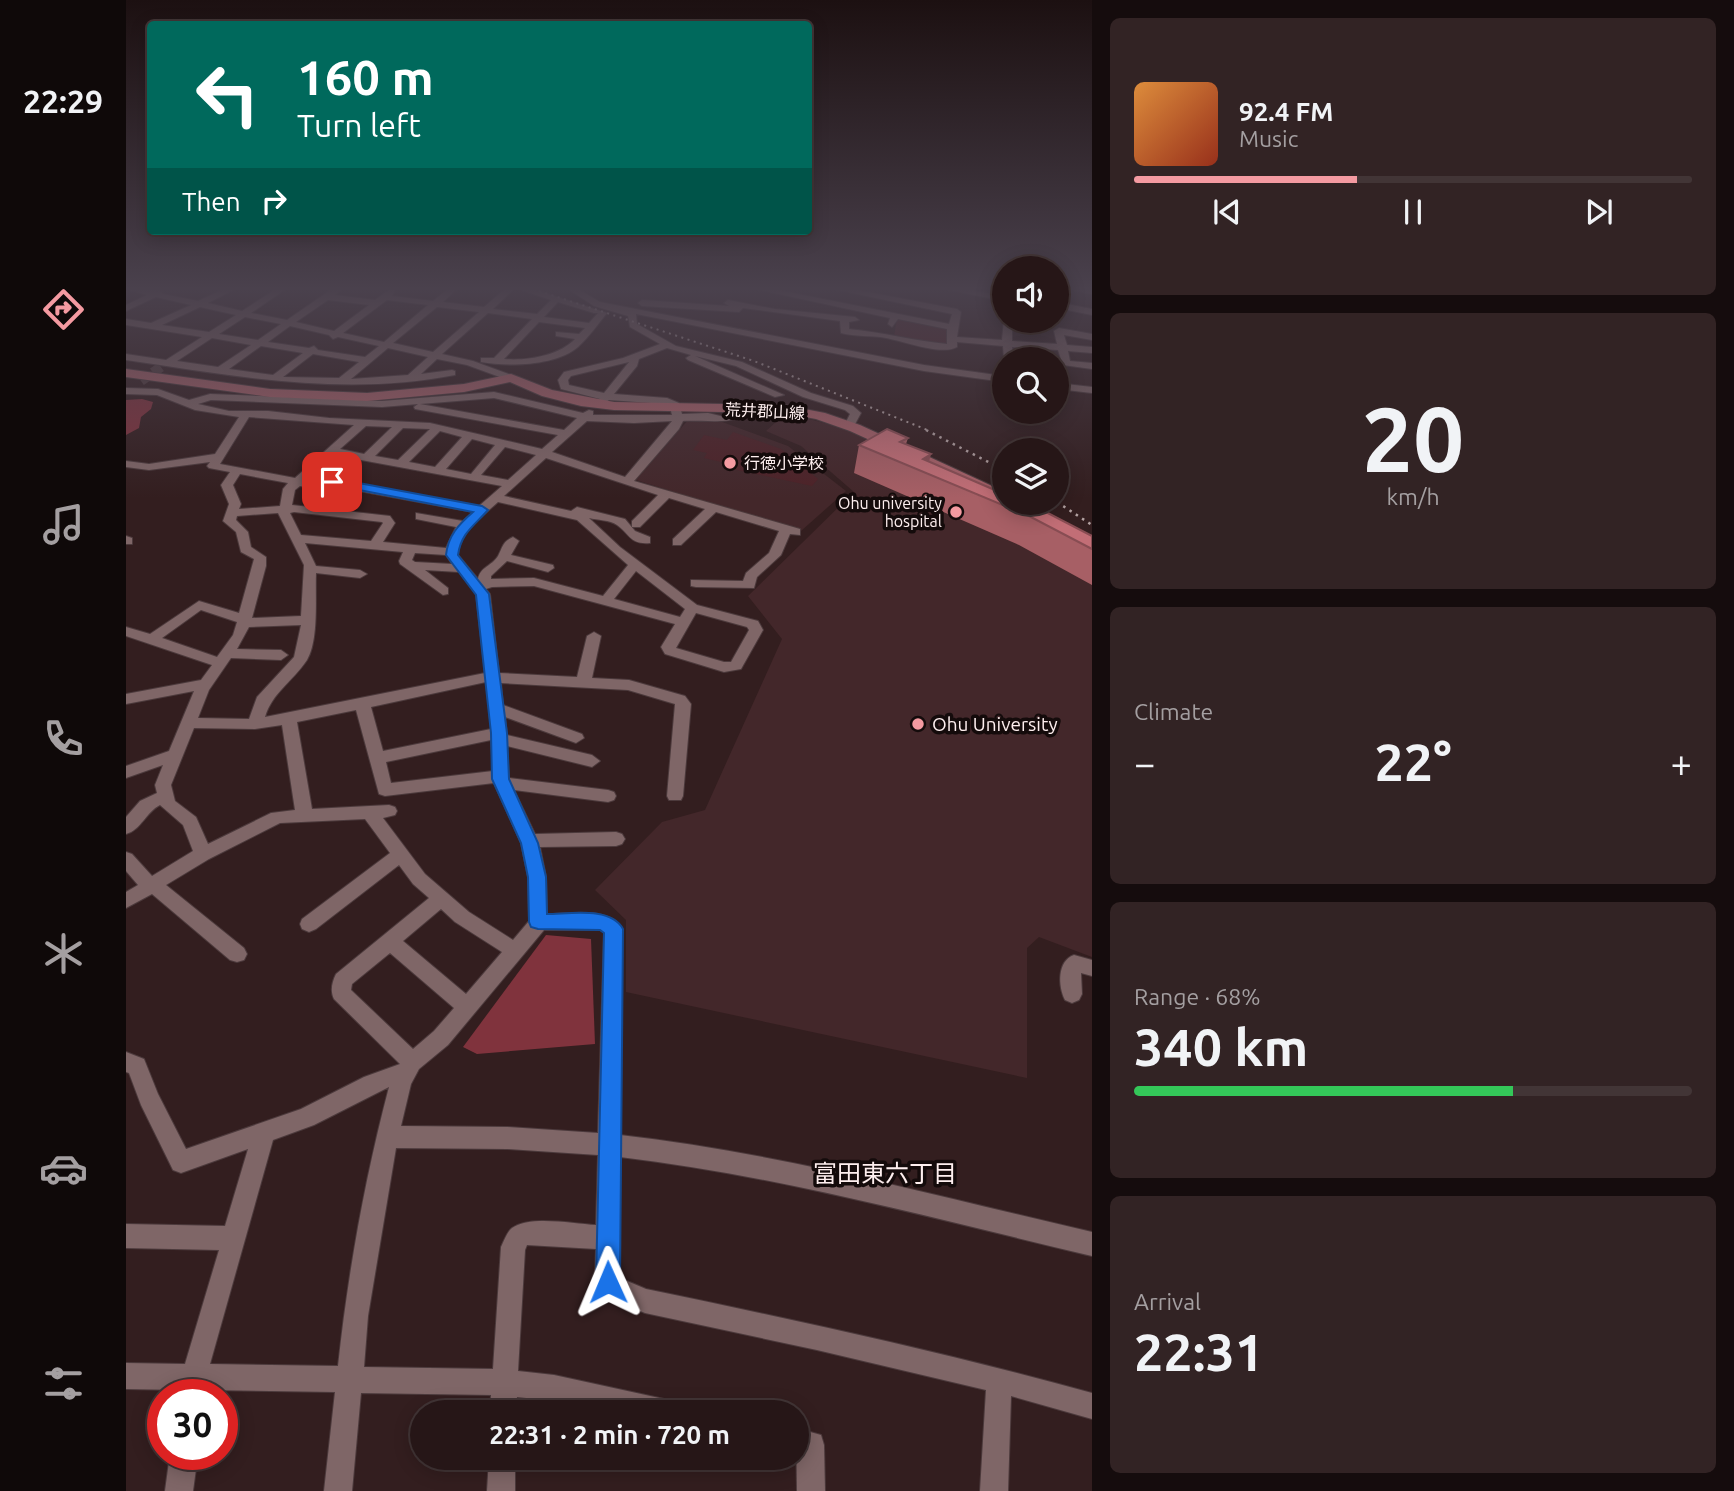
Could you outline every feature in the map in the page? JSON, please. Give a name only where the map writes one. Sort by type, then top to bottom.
[{"type":"main road","points":[[126,371],[220,377],[285,390],[361,391],[511,378]]},
{"type":"main road","points":[[126,371],[257,392],[323,399],[479,386],[511,378]]},
{"type":"main road","name":"荒井郡山線","points":[[511,378],[557,397],[629,409],[677,413],[781,408],[819,415],[850,425],[992,492]]},
{"type":"street","points":[[134,359],[220,377],[233,374],[341,382],[409,379],[452,373]]},
{"type":"street","points":[[164,365],[174,359]]},
{"type":"street","points":[[220,377],[242,359]]},
{"type":"street","points":[[274,379],[302,359]]},
{"type":"street","points":[[357,359],[366,360]]},
{"type":"street","points":[[409,379],[430,359]]},
{"type":"street","points":[[450,359],[475,364],[511,378]]},
{"type":"street","points":[[475,364],[484,360],[533,362],[542,359]]},
{"type":"street","points":[[627,482],[675,427],[675,405],[667,401],[604,399],[565,387],[563,378],[567,374],[632,359]]},
{"type":"street","points":[[604,399],[634,364],[634,359]]},
{"type":"street","points":[[695,359],[779,396]]},
{"type":"street","points":[[721,359],[824,402],[849,408],[856,413],[850,425]]},
{"type":"street","points":[[880,359],[992,377]]},
{"type":"street","points":[[341,382],[366,360]]},
{"type":"street","points":[[711,367],[729,360]]},
{"type":"street","points":[[1069,363],[1092,366]]},
{"type":"street","points":[[736,378],[754,371]]},
{"type":"street","points":[[126,391],[141,380]]},
{"type":"street","points":[[1069,387],[1092,390]]},
{"type":"street","points":[[126,391],[163,393],[188,404],[225,413],[437,428],[543,453],[627,482],[791,531],[775,555],[751,576],[749,584],[696,583]]},
{"type":"street","points":[[188,404],[211,397],[282,401],[323,399],[382,404],[494,395],[586,415],[634,420],[677,413],[728,419]]},
{"type":"street","points":[[444,411],[457,397]]},
{"type":"street","points":[[282,401],[284,404],[307,407],[297,417]]},
{"type":"street","points":[[487,441],[522,401]]},
{"type":"street","points":[[407,403],[566,433]]},
{"type":"street","points":[[255,724],[262,701],[301,658],[306,642],[309,558],[284,508],[290,488],[382,404]]},
{"type":"street","points":[[246,414],[214,466],[319,486],[332,482],[482,510]]},
{"type":"street","points":[[586,415],[466,525],[457,536],[452,552],[460,568],[482,587],[534,582],[684,622]]},
{"type":"street","points":[[366,458],[401,424]]},
{"type":"street","points":[[401,464],[437,428]]},
{"type":"street","points":[[438,471],[468,437]]},
{"type":"street","points":[[474,477],[502,444]]},
{"type":"street","points":[[330,451],[474,477],[501,492],[581,517],[635,564],[692,608],[754,625],[756,630],[736,666],[724,667],[670,651],[668,647],[692,608]]},
{"type":"street","points":[[126,464],[149,467],[219,457]]},
{"type":"street","points":[[203,854],[190,821],[167,804],[164,797],[164,780],[205,684],[225,658],[245,622],[260,557],[245,549],[246,536],[240,526],[229,521],[235,504],[226,487],[237,470]]},
{"type":"street","points":[[501,492],[615,519],[624,523],[633,535],[646,540]]},
{"type":"street","points":[[636,524],[666,494]]},
{"type":"street","points":[[232,513],[284,508],[386,519],[389,523],[375,545]]},
{"type":"street","points":[[677,542],[713,508]]},
{"type":"street","points":[[420,516],[466,525]]},
{"type":"street","points":[[299,539],[452,552]]},
{"type":"street","points":[[126,1062],[136,1066],[181,1162],[306,1118],[408,1067],[441,1038],[538,922],[537,877],[529,841],[501,780],[499,736],[482,594],[484,575],[504,556],[506,548],[513,541]]},
{"type":"street","points":[[411,549],[405,561],[443,591]]},
{"type":"street","points":[[504,556],[548,568]]},
{"type":"street","points":[[605,602],[635,564]]},
{"type":"street","points":[[412,566],[460,568]]},
{"type":"street","points":[[310,569],[360,574]]},
{"type":"street","points":[[151,640],[198,606],[245,622],[308,620]]},
{"type":"street","points":[[126,631],[151,640],[225,658],[281,655]]},
{"type":"street","points":[[584,681],[593,636]]},
{"type":"street","points":[[187,723],[255,724],[289,719],[492,677],[633,686],[680,700],[684,708],[675,796]]},
{"type":"street","points":[[126,699],[205,684]]},
{"type":"street","points":[[362,703],[385,790],[501,780],[608,796]]},
{"type":"street","points":[[496,708],[576,738]]},
{"type":"street","points":[[289,719],[304,814]]},
{"type":"street","points":[[376,758],[499,736],[592,761]]},
{"type":"street","points":[[126,772],[174,755]]},
{"type":"street","points":[[126,828],[146,805],[164,797]]},
{"type":"street","points":[[126,901],[203,854],[272,818],[389,811]]},
{"type":"street","points":[[369,812],[415,876],[462,917],[515,951]]},
{"type":"street","points":[[529,841],[616,839]]},
{"type":"street","points":[[309,924],[400,855]]},
{"type":"street","points":[[126,859],[152,886],[237,954]]},
{"type":"street","points":[[408,1067],[341,993],[343,980],[441,899]]},
{"type":"street","points":[[538,922],[604,922],[613,929],[608,1282],[614,1288],[645,1301],[817,1337],[999,1380],[1092,1406]]},
{"type":"street","points":[[389,942],[467,1007]]},
{"type":"street","points":[[1072,994],[1070,966],[1081,963],[1092,968]]},
{"type":"street","points":[[338,1491],[348,1378],[366,1250],[387,1137],[408,1067]]},
{"type":"street","points":[[195,1379],[264,1132]]},
{"type":"street","points":[[387,1137],[508,1138],[688,1154],[764,1168],[1092,1244]]},
{"type":"street","points":[[503,1400],[513,1247],[516,1241],[528,1233],[608,1238]]},
{"type":"street","points":[[126,1236],[234,1238]]},
{"type":"street","points":[[126,1376],[147,1379]]},
{"type":"street","points":[[238,1384],[348,1378],[503,1382],[554,1388],[609,1400]]},
{"type":"street","points":[[994,1491],[999,1380]]},
{"type":"street","points":[[809,1444],[811,1491]]},
{"type":"street","points":[[179,1491],[182,1470]]},
{"type":"street","points":[[501,1491],[502,1470]]},
{"type":"shaded area","points":[[142,399],[153,402],[151,409],[141,417],[139,428],[126,435],[126,400]]},
{"type":"shaded area","name":"Ohu University","points":[[786,413],[832,425],[876,441],[992,508],[992,515],[1005,515],[1092,565],[1092,957],[1039,937],[1027,948],[1027,1078],[626,992],[626,920],[595,890],[662,822],[705,810],[782,639],[748,596],[854,492],[801,446],[766,431]]},
{"type":"shaded area","name":"行徳小学校","points":[[689,419],[714,419],[788,446],[846,491],[801,531],[636,480]]},
{"type":"shaded area","points":[[733,432],[781,449],[818,479],[812,486],[723,467],[725,463],[704,458],[707,453],[693,450],[704,435],[727,440]]},
{"type":"shaded area","points":[[546,935],[591,939],[595,1044],[477,1054],[463,1047]]},
{"type":"building","points":[[887,429],[908,438],[900,442],[931,454],[923,459],[992,489],[992,501],[859,445]]},
{"type":"building","points":[[1027,515],[1052,515],[1092,536],[1092,549]]},
{"type":"tunnel","points":[[141,381],[161,367]]},
{"type":"railway","points":[[747,359],[930,431]]},
{"type":"railway","points":[[926,430],[992,464]]},
{"type":"railway","points":[[1069,510],[1092,525]]},
{"type":"place","name":"行徳小学校","points":[[730,463]]},
{"type":"place","name":"Ohu university hospital","points":[[956,512]]},
{"type":"place","name":"Ohu University","points":[[918,724]]},
{"type":"district","name":"富田東六丁目","points":[[885,1174]]},
{"type":"route","points":[[332,482],[482,510],[461,530],[453,544],[452,555],[482,594],[499,733],[501,779],[530,843],[537,877],[538,922],[604,922],[613,929],[608,1125],[608,1282]]}]
